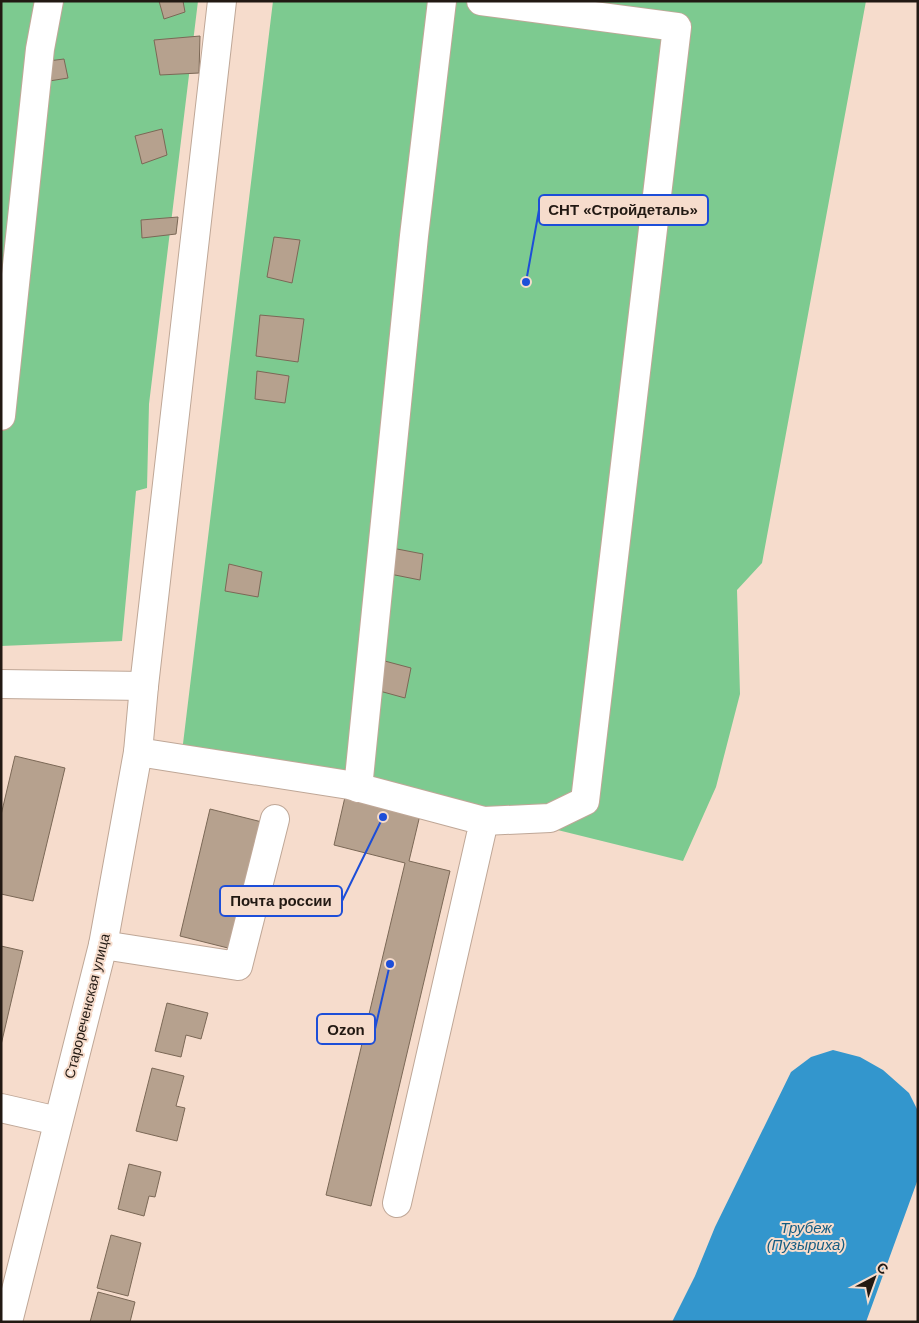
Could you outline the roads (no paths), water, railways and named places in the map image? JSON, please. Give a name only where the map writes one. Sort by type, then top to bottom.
[{"type":"street","points":[[1,416],[40,49],[48,1]]},
{"type":"street","name":"Старореченская улица","points":[[8,1322],[103,945],[138,752],[222,1]]},
{"type":"street","points":[[358,788],[414,236],[442,1]]},
{"type":"street","points":[[138,752],[358,788],[484,821],[550,818],[585,801],[677,27],[481,1]]},
{"type":"street","points":[[2,685],[144,686]]},
{"type":"street","points":[[103,945],[238,966],[275,819]]},
{"type":"street","points":[[397,1203],[484,821]]},
{"type":"street","points":[[1,1108],[58,1121]]},
{"type":"water","name":"Трубеж (Пузыриха)","points":[[833,1050],[860,1057],[883,1070],[909,1093],[918,1111],[918,1179],[866,1322],[672,1322],[695,1276],[715,1227],[791,1072],[811,1057]]},
{"type":"place","name":"СНТ «Стройдеталь»","points":[[526,282]]},
{"type":"place","name":"Почта россии","points":[[383,817]]},
{"type":"place","name":"Ozon","points":[[390,964]]}]
